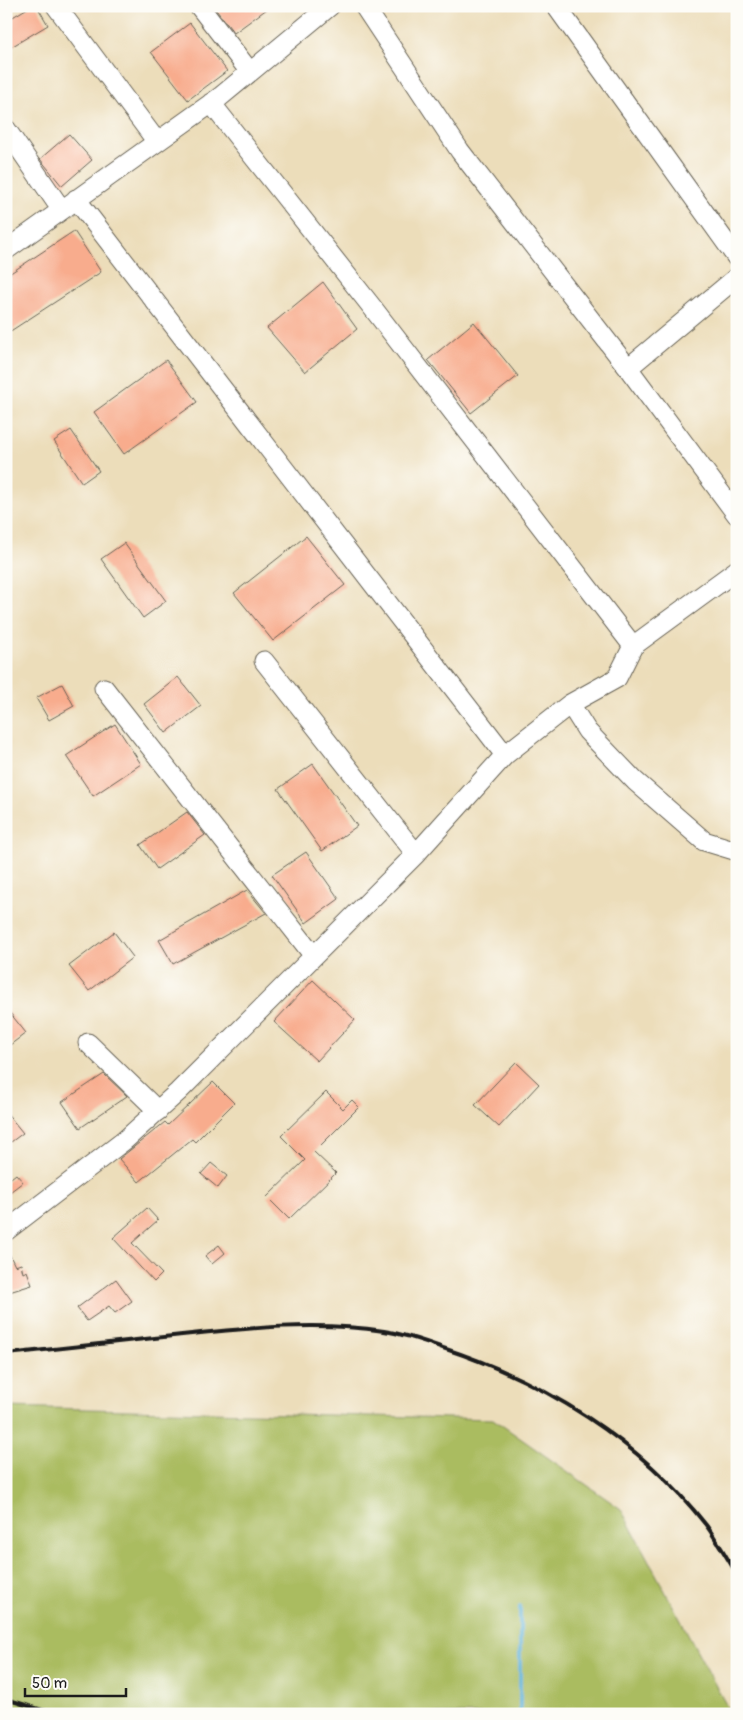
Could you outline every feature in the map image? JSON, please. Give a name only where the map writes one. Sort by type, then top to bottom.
[{"type":"street","points":[[56,6],[157,142]]},
{"type":"street","points":[[199,6],[250,72]]},
{"type":"street","points":[[6,250],[211,103],[330,6]]},
{"type":"street","points":[[364,6],[460,150],[628,368],[737,515]]},
{"type":"street","points":[[556,6],[737,258]]},
{"type":"street","points":[[211,103],[372,307],[633,646]]},
{"type":"street","points":[[6,129],[68,204],[505,755]]},
{"type":"street","points":[[628,368],[737,276]]},
{"type":"street","points":[[6,1231],[125,1140],[158,1111],[416,854],[505,755],[570,704],[618,678],[633,646],[737,570]]},
{"type":"street","points":[[264,661],[416,854]]},
{"type":"street","points":[[104,688],[314,956]]},
{"type":"street","points":[[570,704],[588,731],[635,781],[704,841],[737,851]]},
{"type":"street","points":[[88,1043],[158,1111]]},
{"type":"green space","points":[[6,1407],[493,1419],[621,1509],[731,1714],[6,1714]]},
{"type":"building","points":[[31,6],[37,6],[48,25],[6,50],[6,21]]},
{"type":"building","points":[[213,6],[271,6],[234,33]]},
{"type":"building","points":[[190,23],[227,71],[188,100],[151,52]]},
{"type":"building","points":[[69,134],[92,160],[62,186],[40,159]]},
{"type":"building","points":[[74,231],[101,272],[6,334],[6,276]]},
{"type":"building","points":[[323,282],[357,329],[305,372],[267,328]]},
{"type":"building","points":[[474,322],[518,376],[471,413],[428,360]]},
{"type":"building","points":[[166,360],[197,402],[124,454],[94,412]]},
{"type":"building","points":[[71,430],[99,471],[82,483],[54,441]]},
{"type":"building","points":[[306,536],[345,585],[273,641],[234,593]]},
{"type":"building","points":[[124,543],[166,601],[143,618],[101,559]]},
{"type":"building","points":[[178,677],[201,706],[166,733],[144,704]]},
{"type":"building","points":[[62,684],[74,706],[49,720],[36,698]]},
{"type":"building","points":[[115,724],[141,764],[93,796],[66,756]]},
{"type":"building","points":[[313,764],[357,826],[322,851],[278,789]]},
{"type":"building","points":[[187,812],[205,835],[157,869],[140,845]]},
{"type":"building","points":[[306,852],[339,899],[306,923],[272,875]]},
{"type":"building","points":[[247,890],[266,913],[173,964],[159,940]]},
{"type":"building","points":[[114,932],[133,957],[89,991],[69,966]]},
{"type":"building","points":[[313,980],[355,1020],[317,1061],[274,1022]]},
{"type":"building","points":[[6,1008],[26,1033],[6,1048]]},
{"type":"building","points":[[516,1062],[539,1084],[499,1127],[475,1105]]},
{"type":"building","points":[[104,1074],[127,1096],[80,1128],[62,1102]]},
{"type":"building","points":[[213,1082],[234,1103],[195,1142],[192,1139],[139,1182],[119,1159],[165,1122],[168,1125]]},
{"type":"building","points":[[326,1092],[343,1109],[352,1100],[359,1107],[314,1152],[336,1173],[289,1219],[267,1197],[305,1160],[281,1136]]},
{"type":"building","points":[[6,1112],[23,1133],[11,1142],[6,1137]]},
{"type":"building","points":[[211,1163],[227,1176],[218,1188],[201,1174]]},
{"type":"building","points":[[16,1174],[23,1182],[6,1195],[6,1182]]},
{"type":"building","points":[[147,1208],[158,1220],[132,1243],[162,1274],[154,1282],[113,1238]]},
{"type":"building","points":[[219,1245],[225,1253],[212,1264],[205,1256]]},
{"type":"building","points":[[6,1247],[15,1266],[21,1264],[23,1273],[27,1271],[32,1285],[6,1293]]},
{"type":"building","points":[[116,1279],[132,1301],[115,1313],[109,1306],[87,1321],[77,1308]]},
{"type":"waterway","points":[[520,1607],[520,1714]]},
{"type":"railway","points":[[6,1354],[207,1332],[308,1326],[359,1328],[391,1332],[414,1338],[481,1362],[517,1378],[553,1396],[588,1417],[651,1467],[680,1495],[706,1525],[737,1574]]},
{"type":"railway","points":[[6,1699],[55,1714]]}]
